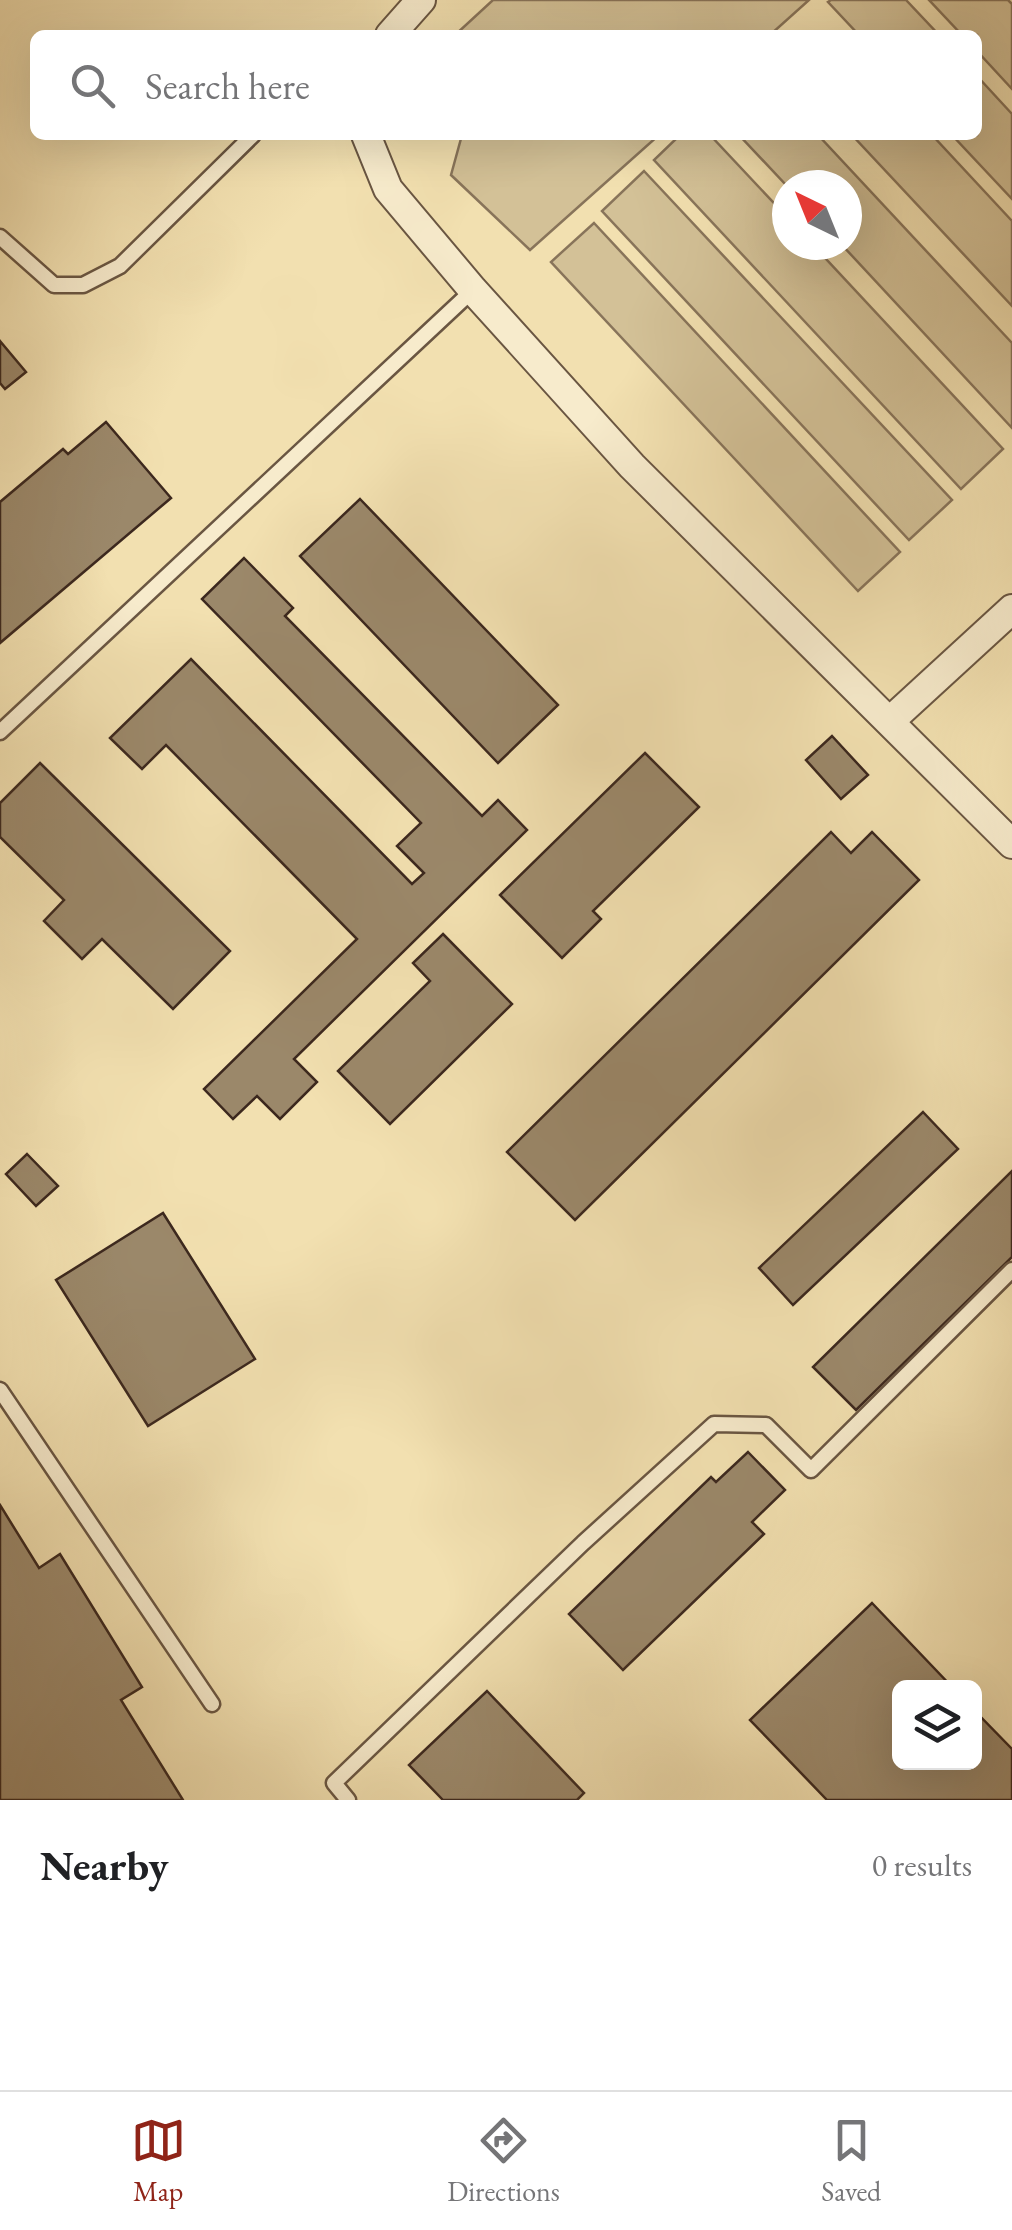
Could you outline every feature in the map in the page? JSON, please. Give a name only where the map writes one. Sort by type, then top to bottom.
[{"type":"street","points":[[394,30],[421,0]]},
{"type":"street","points":[[368,140],[388,188],[473,290],[632,466],[1012,844]]},
{"type":"street","points":[[890,721],[1012,609]]},
{"type":"lane","points":[[0,237],[54,285],[83,286],[120,266],[248,140]]},
{"type":"lane","points":[[0,732],[473,290]]},
{"type":"lane","points":[[348,1800],[334,1782],[583,1542],[714,1424],[766,1425],[811,1470],[1012,1270]]},
{"type":"lane","points":[[0,1390],[212,1704]]},
{"type":"shaded area","points":[[493,0],[809,0],[776,30],[460,30]]},
{"type":"shaded area","points":[[906,0],[934,30],[854,30],[828,2]]},
{"type":"shaded area","points":[[929,0],[1008,0],[1012,4],[1012,89],[982,56],[982,30],[957,30]]},
{"type":"shaded area","points":[[982,81],[1012,114],[1012,199],[957,140],[982,140]]},
{"type":"shaded area","points":[[461,140],[653,140],[530,250],[451,175]]},
{"type":"shaded area","points":[[675,140],[715,140],[772,201],[772,260],[827,260],[1003,449],[961,489],[654,160]]},
{"type":"shaded area","points":[[744,140],[823,140],[851,170],[772,170]]},
{"type":"shaded area","points":[[857,140],[937,140],[1012,221],[1012,306]]},
{"type":"shaded area","points":[[644,171],[952,500],[909,540],[602,211]]},
{"type":"shaded area","points":[[862,182],[1012,343],[1012,428],[856,260],[862,260]]},
{"type":"shaded area","points":[[594,223],[900,552],[858,591],[551,262]]},
{"type":"building","points":[[0,341],[26,372],[5,389],[0,383]]},
{"type":"building","points":[[106,422],[171,498],[0,643],[0,502],[63,449],[68,454]]},
{"type":"building","points":[[360,499],[558,705],[498,763],[300,556]]},
{"type":"building","points":[[244,558],[293,608],[285,616],[482,816],[498,800],[527,830],[294,1059],[317,1082],[280,1119],[257,1096],[233,1119],[204,1089],[357,939],[166,745],[142,769],[110,738],[191,659],[412,884],[424,873],[397,846],[421,823],[202,599]]},
{"type":"building","points":[[832,736],[868,775],[841,799],[806,760]]},
{"type":"building","points":[[645,753],[699,807],[593,911],[601,919],[562,958],[500,895]]},
{"type":"building","points":[[40,763],[230,951],[173,1009],[102,939],[82,959],[44,921],[64,900],[0,837],[0,803]]},
{"type":"building","points":[[831,832],[851,853],[872,832],[919,880],[575,1220],[507,1152]]},
{"type":"building","points":[[443,934],[512,1004],[390,1124],[338,1071],[430,981],[413,963]]},
{"type":"building","points":[[923,1112],[958,1149],[793,1305],[759,1268]]},
{"type":"building","points":[[27,1154],[58,1186],[36,1206],[6,1174]]},
{"type":"building","points":[[1012,1171],[1012,1257],[856,1410],[813,1367]]},
{"type":"building","points":[[163,1213],[255,1359],[148,1426],[56,1280]]},
{"type":"building","points":[[748,1452],[785,1490],[752,1522],[764,1534],[623,1670],[569,1614],[711,1477],[716,1482]]},
{"type":"building","points":[[0,1505],[39,1568],[60,1554],[142,1687],[121,1700],[183,1800],[0,1800]]},
{"type":"building","points":[[872,1603],[945,1680],[892,1680],[892,1770],[982,1770],[982,1718],[1012,1749],[1012,1800],[827,1800],[750,1720]]},
{"type":"building","points":[[487,1691],[584,1793],[577,1800],[443,1800],[409,1765]]}]
